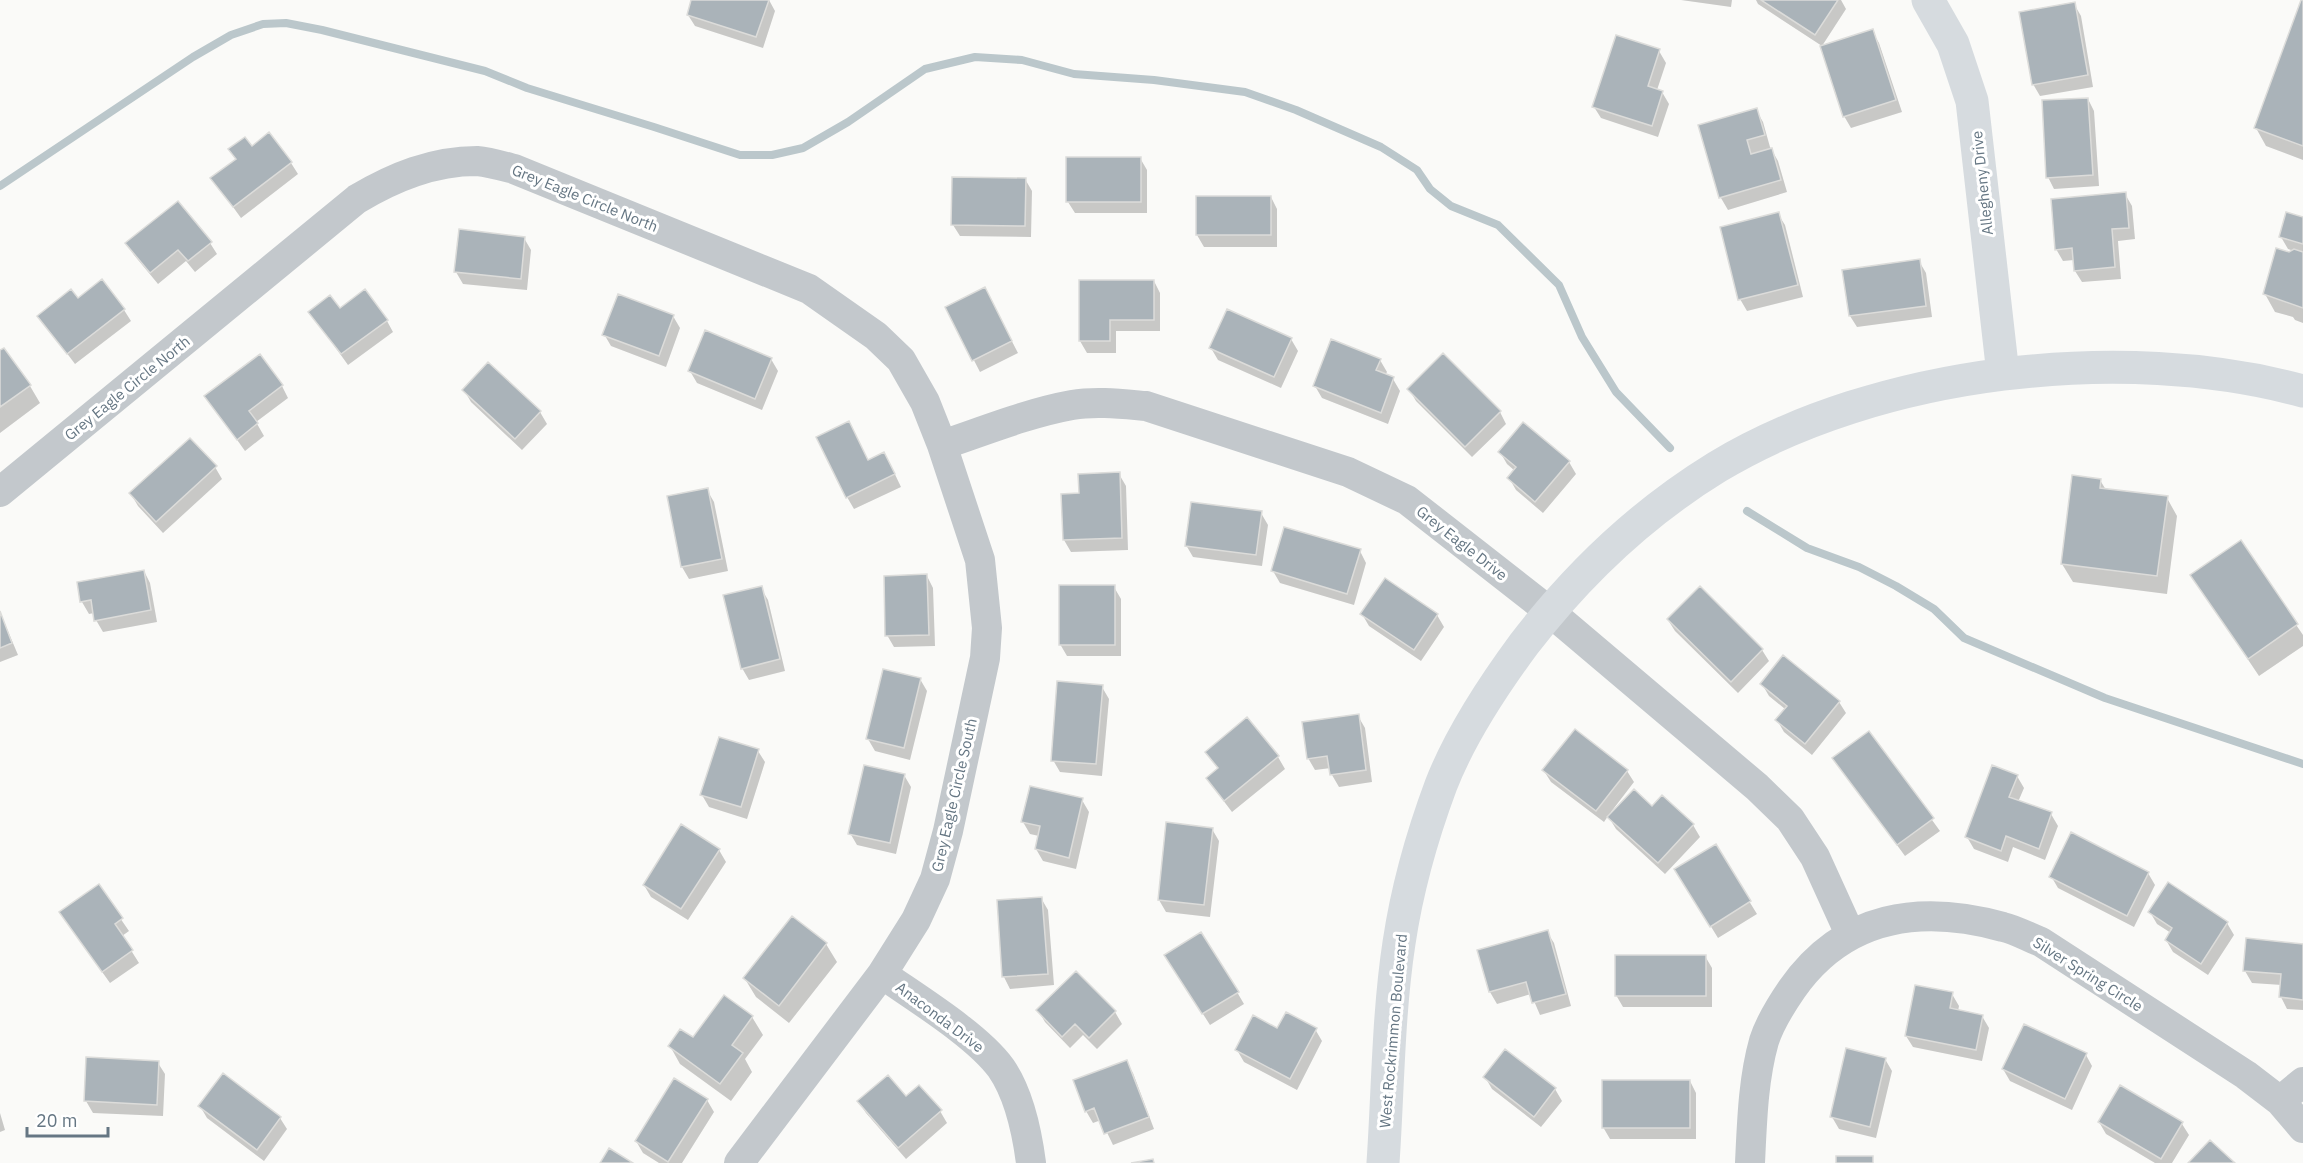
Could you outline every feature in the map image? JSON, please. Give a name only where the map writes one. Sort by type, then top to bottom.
[{"type":"main road","name":"Allegheny Drive","points":[[1928,0],[1953,44],[1972,101],[2003,374]]},
{"type":"main road","name":"West Rockrimmon Boulevard","points":[[1383,1163],[1398,946],[1407,895],[1443,781],[1471,726],[1501,675],[1550,611],[1627,533],[1668,501],[1718,467],[1831,413],[1896,395],[2003,374],[2074,368],[2131,367],[2217,373],[2303,391]]},
{"type":"street","name":"Grey Eagle Circle North","points":[[0,492],[357,199],[414,170],[479,161],[514,169],[809,290],[845,312],[876,336],[901,360],[925,402],[942,445]]},
{"type":"street","name":"Grey Eagle Drive","points":[[942,445],[1073,405],[1146,406],[1348,472],[1381,486],[1407,500],[1550,611],[1757,787],[1790,819],[1815,857],[1851,934]]},
{"type":"street","name":"Grey Eagle Circle South","points":[[739,1163],[882,974],[913,925],[935,879],[948,831],[985,658],[987,617],[980,560],[942,445]]},
{"type":"street","name":"Silver Spring Circle","points":[[1750,1163],[1753,1101],[1764,1039],[1780,1007],[1799,979],[1821,954],[1851,934],[1885,921],[1927,915],[1965,919],[2004,927],[2041,942],[2246,1075],[2280,1101],[2303,1128]]},
{"type":"street","name":"Anaconda Drive","points":[[882,974],[974,1040],[1001,1068],[1018,1104],[1027,1136],[1031,1163]]},
{"type":"street","points":[[2280,1101],[2303,1082]]},
{"type":"building","points":[[691,0],[769,0],[756,37],[687,15]]},
{"type":"building","points":[[1761,0],[1838,0],[1815,35]]},
{"type":"building","points":[[2301,0],[2303,0],[2303,146],[2254,128]]},
{"type":"building","points":[[2075,2],[2088,75],[2032,85],[2019,12]]},
{"type":"building","points":[[1873,29],[1896,100],[1843,117],[1820,46]]},
{"type":"building","points":[[1616,35],[1660,49],[1648,86],[1663,91],[1652,126],[1592,107]]},
{"type":"building","points":[[2088,98],[2093,175],[2046,178],[2042,100]]},
{"type":"building","points":[[1757,108],[1765,135],[1747,140],[1751,154],[1772,148],[1781,180],[1719,198],[1698,125]]},
{"type":"building","points":[[269,132],[292,162],[233,207],[210,178],[236,159],[228,149],[245,137],[252,146]]},
{"type":"building","points":[[1066,157],[1141,157],[1141,202],[1066,202]]},
{"type":"building","points":[[952,177],[1026,178],[1025,226],[951,225]]},
{"type":"building","points":[[2126,192],[2129,228],[2112,229],[2115,267],[2074,271],[2072,248],[2055,250],[2051,199]]},
{"type":"building","points":[[1196,196],[1271,196],[1271,235],[1196,235]]},
{"type":"building","points":[[178,201],[212,242],[188,261],[178,250],[150,273],[125,243]]},
{"type":"building","points":[[1779,212],[1798,285],[1738,300],[1720,227]]},
{"type":"building","points":[[2286,212],[2303,217],[2303,244],[2279,237]]},
{"type":"building","points":[[459,229],[525,237],[521,279],[454,272]]},
{"type":"building","points":[[2276,248],[2289,252],[2294,249],[2303,252],[2303,308],[2263,294]]},
{"type":"building","points":[[1920,259],[1926,306],[1849,316],[1842,270]]},
{"type":"building","points":[[102,279],[125,309],[67,354],[37,316],[71,289],[78,298]]},
{"type":"building","points":[[1079,280],[1154,280],[1154,320],[1110,320],[1110,341],[1079,341]]},
{"type":"building","points":[[985,287],[1012,341],[972,361],[945,307]]},
{"type":"building","points":[[365,289],[388,320],[341,354],[308,312],[330,295],[340,308]]},
{"type":"building","points":[[618,294],[674,315],[659,356],[602,335]]},
{"type":"building","points":[[1227,309],[1292,338],[1274,377],[1209,348]]},
{"type":"building","points":[[705,330],[772,358],[755,399],[688,371]]},
{"type":"building","points":[[1331,339],[1381,359],[1376,370],[1394,377],[1381,413],[1313,386]]},
{"type":"building","points":[[4,348],[31,385],[0,407],[0,350]]},
{"type":"building","points":[[1443,353],[1501,411],[1465,447],[1407,389]]},
{"type":"building","points":[[260,354],[283,385],[249,411],[258,423],[237,440],[204,396]]},
{"type":"building","points":[[488,362],[541,411],[515,439],[462,390]]},
{"type":"building","points":[[849,421],[868,460],[884,452],[895,474],[846,498],[816,437]]},
{"type":"building","points":[[1523,422],[1570,461],[1535,502],[1507,478],[1516,467],[1498,452]]},
{"type":"building","points":[[190,438],[217,466],[156,522],[129,493]]},
{"type":"building","points":[[1120,472],[1122,538],[1063,540],[1061,494],[1079,493],[1078,474]]},
{"type":"building","points":[[2072,475],[2101,479],[2100,488],[2168,496],[2157,576],[2061,564]]},
{"type":"building","points":[[708,488],[722,559],[681,567],[667,496]]},
{"type":"building","points":[[1191,502],[1262,511],[1256,555],[1185,546]]},
{"type":"building","points":[[1284,527],[1361,549],[1347,594],[1271,571]]},
{"type":"building","points":[[2241,540],[2298,624],[2248,659],[2190,575]]},
{"type":"building","points":[[144,570],[151,610],[94,621],[91,600],[80,602],[77,582]]},
{"type":"building","points":[[927,574],[929,635],[885,636],[884,576]]},
{"type":"building","points":[[1385,578],[1438,614],[1414,650],[1360,614]]},
{"type":"building","points":[[1059,585],[1115,585],[1115,645],[1059,645]]},
{"type":"building","points":[[762,586],[780,659],[741,669],[723,595]]},
{"type":"building","points":[[1700,586],[1763,649],[1731,682],[1667,619]]},
{"type":"building","points":[[0,611],[12,643],[0,648]]},
{"type":"building","points":[[1783,655],[1840,701],[1805,744],[1775,720],[1787,706],[1760,684]]},
{"type":"building","points":[[883,669],[921,678],[904,748],[866,739]]},
{"type":"building","points":[[1057,681],[1103,685],[1096,764],[1051,761]]},
{"type":"building","points":[[1359,714],[1366,770],[1330,775],[1327,756],[1307,759],[1302,722]]},
{"type":"building","points":[[1247,717],[1279,756],[1224,801],[1206,778],[1218,768],[1205,752]]},
{"type":"building","points":[[1575,729],[1628,770],[1596,811],[1542,770]]},
{"type":"building","points":[[1869,731],[1934,818],[1897,845],[1832,758]]},
{"type":"building","points":[[719,737],[759,749],[741,807],[700,795]]},
{"type":"building","points":[[864,765],[905,774],[890,843],[848,834]]},
{"type":"building","points":[[1992,765],[2018,775],[2009,797],[2052,812],[2039,849],[2006,836],[2001,851],[1965,837]]},
{"type":"building","points":[[1030,786],[1083,798],[1069,858],[1035,849],[1040,826],[1021,822]]},
{"type":"building","points":[[1634,789],[1652,806],[1662,795],[1694,824],[1658,863],[1607,817]]},
{"type":"building","points":[[1166,822],[1213,828],[1204,905],[1158,900]]},
{"type":"building","points":[[681,824],[720,849],[681,909],[643,885]]},
{"type":"building","points":[[2071,832],[2149,872],[2127,916],[2049,877]]},
{"type":"building","points":[[1716,844],[1751,901],[1710,927],[1674,869]]},
{"type":"building","points":[[2168,882],[2228,922],[2201,964],[2165,940],[2172,928],[2148,912]]},
{"type":"building","points":[[99,884],[123,918],[115,924],[133,950],[102,972],[59,912]]},
{"type":"building","points":[[1042,897],[1048,974],[1002,977],[997,900]]},
{"type":"building","points":[[792,916],[827,943],[779,1006],[743,978]]},
{"type":"building","points":[[1548,930],[1566,994],[1532,1003],[1526,982],[1489,992],[1477,950]]},
{"type":"building","points":[[1201,932],[1239,992],[1202,1014],[1164,955]]},
{"type":"building","points":[[2246,938],[2303,944],[2303,1000],[2279,997],[2281,974],[2243,971]]},
{"type":"building","points":[[1615,955],[1706,955],[1706,996],[1615,996]]},
{"type":"building","points":[[1076,971],[1116,1011],[1089,1038],[1075,1024],[1062,1037],[1036,1010]]},
{"type":"building","points":[[1915,985],[1953,992],[1950,1008],[1983,1015],[1976,1050],[1905,1036]]},
{"type":"building","points":[[724,995],[753,1016],[732,1045],[743,1053],[720,1084],[668,1046],[680,1029],[693,1037]]},
{"type":"building","points":[[1286,1012],[1317,1028],[1290,1079],[1235,1050],[1253,1015],[1277,1028]]},
{"type":"building","points":[[2024,1024],[2087,1053],[2065,1099],[2002,1069]]},
{"type":"building","points":[[1846,1048],[1886,1058],[1870,1127],[1830,1117]]},
{"type":"building","points":[[1505,1049],[1556,1088],[1534,1117],[1483,1077]]},
{"type":"building","points":[[86,1057],[159,1061],[157,1105],[84,1101]]},
{"type":"building","points":[[1127,1060],[1149,1117],[1104,1134],[1094,1108],[1085,1112],[1073,1080]]},
{"type":"building","points":[[223,1073],[281,1117],[257,1150],[198,1106]]},
{"type":"building","points":[[888,1075],[906,1096],[919,1085],[942,1110],[898,1148],[857,1101]]},
{"type":"building","points":[[674,1078],[708,1099],[668,1162],[635,1141]]},
{"type":"building","points":[[1602,1080],[1690,1080],[1690,1128],[1602,1128]]},
{"type":"building","points":[[2120,1085],[2183,1122],[2161,1159],[2098,1122]]},
{"type":"building","points":[[2210,1140],[2235,1163],[2188,1163]]},
{"type":"building","points":[[609,1148],[633,1163],[600,1163]]},
{"type":"building","points":[[1836,1156],[1873,1156],[1873,1163],[1836,1163]]},
{"type":"building","points":[[1153,1159],[1154,1163],[1131,1163]]},
{"type":"waterway","points":[[0,186],[193,57],[231,35],[263,24],[286,23],[322,30],[485,71],[527,88],[740,155],[772,155],[803,148],[848,122],[925,69],[975,57],[1022,60],[1074,74],[1154,80],[1245,92],[1296,110],[1381,147],[1417,170],[1430,189],[1451,206],[1498,225],[1559,285],[1582,337],[1616,392],[1670,448]]},
{"type":"waterway","points":[[1747,511],[1807,548],[1859,567],[1896,586],[1934,609],[1964,638],[2105,698],[2303,764]]}]
